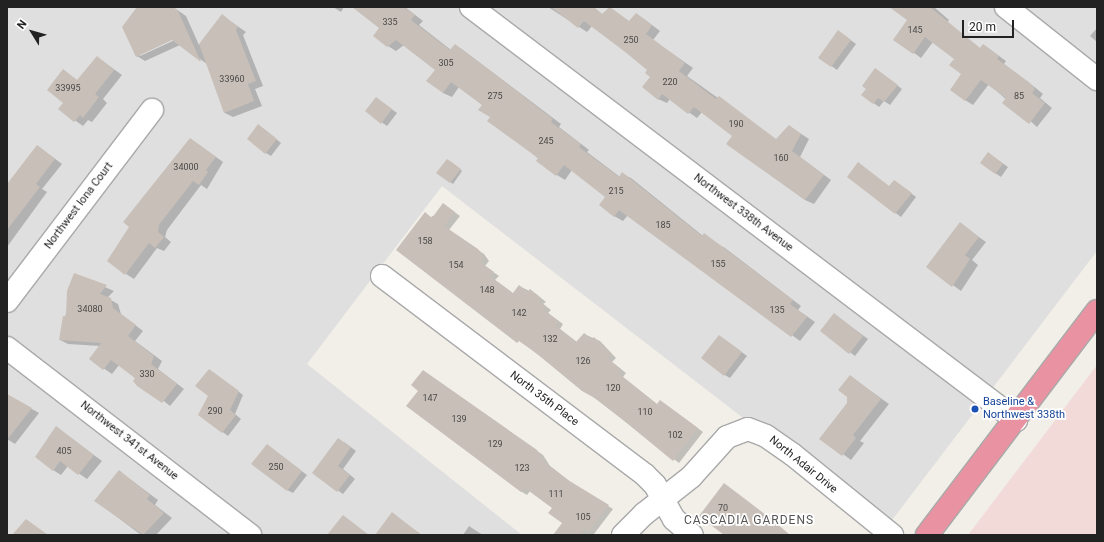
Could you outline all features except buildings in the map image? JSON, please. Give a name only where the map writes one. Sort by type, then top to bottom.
[{"type":"highway","points":[[926,535],[1016,420],[1097,311]]},
{"type":"street","name":"Northwest 338th Avenue","points":[[471,7],[1016,420]]},
{"type":"street","points":[[1006,7],[1097,79]]},
{"type":"street","name":"Northwest Iona Court","points":[[7,301],[152,110]]},
{"type":"street","name":"North 35th Place","points":[[382,276],[645,475],[664,500],[674,519],[692,535]]},
{"type":"street","name":"Northwest 341st Avenue","points":[[7,348],[250,535]]},
{"type":"street","name":"North Adair Drive","points":[[623,535],[644,514],[664,500],[700,468],[727,437],[748,429],[766,436],[792,454],[892,535]]},
{"type":"shaded area","points":[[7,7],[1097,7],[1097,251],[886,528],[442,186],[307,364],[522,535],[7,535]]},
{"type":"shaded area","points":[[1097,365],[1097,535],[968,535]]},
{"type":"place","name":"Baseline & Northwest 338th","points":[[975,409]]},
{"type":"district","name":"CASCADIA GARDENS","points":[[749,521]]}]
